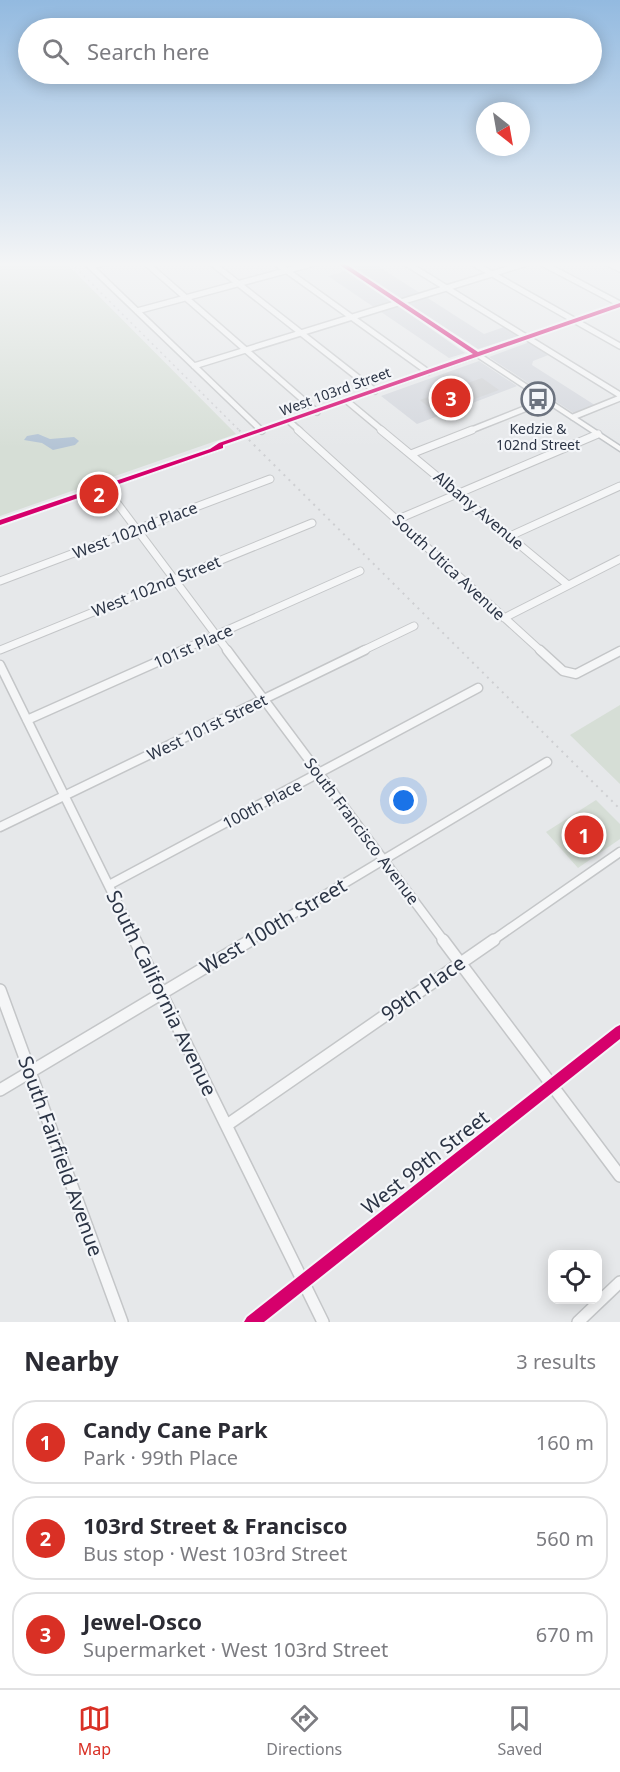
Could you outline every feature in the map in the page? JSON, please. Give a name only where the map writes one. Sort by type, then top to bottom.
[{"type":"main road","points":[[432,325],[620,448]]},
{"type":"main road","name":"West 103rd Street","points":[[0,523],[250,438],[262,431],[565,325]]},
{"type":"street","points":[[152,325],[262,431]]},
{"type":"street","points":[[217,325],[317,412]]},
{"type":"street","points":[[290,325],[375,391]]},
{"type":"street","points":[[194,366],[327,325]]},
{"type":"street","points":[[362,325],[428,372]]},
{"type":"street","points":[[505,325],[620,396]]},
{"type":"street","points":[[583,325],[620,346]]},
{"type":"street","points":[[573,417],[620,396]]},
{"type":"street","points":[[411,454],[547,400]]},
{"type":"street","name":"Albany Avenue","points":[[347,401],[568,585]]},
{"type":"street","name":"South Utica Avenue","points":[[290,422],[556,666],[569,674],[584,671],[620,651]]},
{"type":"street","points":[[396,520],[598,434]]},
{"type":"street","name":"West 102nd Place","points":[[0,581],[270,479]]},
{"type":"street","points":[[510,536],[620,486]]},
{"type":"street","name":"South Francisco Avenue","points":[[105,487],[620,1176]]},
{"type":"street","name":"West 102nd Street","points":[[0,650],[312,523]]},
{"type":"street","points":[[504,618],[620,559]]},
{"type":"street","name":"101st Place","points":[[27,720],[360,572]]},
{"type":"street","name":"West 101st Street","points":[[0,827],[414,626]]},
{"type":"street","name":"South California Avenue","points":[[0,665],[323,1322]]},
{"type":"street","name":"100th Place","points":[[109,885],[478,688]]},
{"type":"street","name":"West 100th Street","points":[[0,1090],[547,762]]},
{"type":"street","name":"99th Place","points":[[227,1125],[620,852]]},
{"type":"street","name":"South Fairfield Avenue","points":[[0,990],[122,1322]]},
{"type":"street","name":"West 99th Street","points":[[252,1322],[620,1031]]},
{"type":"street","points":[[578,1322],[620,1282]]},
{"type":"shaded area","points":[[0,325],[127,325],[236,434],[0,516]]},
{"type":"shaded area","points":[[400,325],[425,325],[465,353],[449,358]]},
{"type":"shaded area","points":[[441,325],[469,325],[484,334],[507,326],[522,335],[478,349]]},
{"type":"shaded area","points":[[530,342],[551,354],[533,361],[532,365],[601,409],[581,418],[489,357]]},
{"type":"shaded area","points":[[479,361],[517,386],[417,424],[381,396]]},
{"type":"shaded area","points":[[620,705],[620,784],[570,735]]},
{"type":"shaded area","points":[[596,800],[620,824],[620,839],[578,868],[546,832]]},
{"type":"water","points":[[38,434],[50,439],[74,437],[79,441],[75,445],[53,450],[42,443],[24,440],[27,436]]},
{"type":"building","points":[[482,378],[499,390],[436,413],[420,400]]},
{"type":"railway","points":[[133,325],[240,431]]},
{"type":"railway","points":[[239,430],[620,809]]},
{"type":"cycle path","points":[[433,325],[478,355]]},
{"type":"cycle path","points":[[213,449],[221,444],[563,325]]},
{"type":"cycle path","points":[[0,523],[221,447]]},
{"type":"cycle path","points":[[252,1322],[620,1031]]},
{"type":"place","name":"Jewel-Osco","points":[[451,398]]},
{"type":"place","name":"Kedzie & 102nd Street","points":[[538,399]]},
{"type":"place","name":"103rd Street & Francisco","points":[[99,494]]},
{"type":"place","name":"Candy Cane Park","points":[[584,835]]}]
